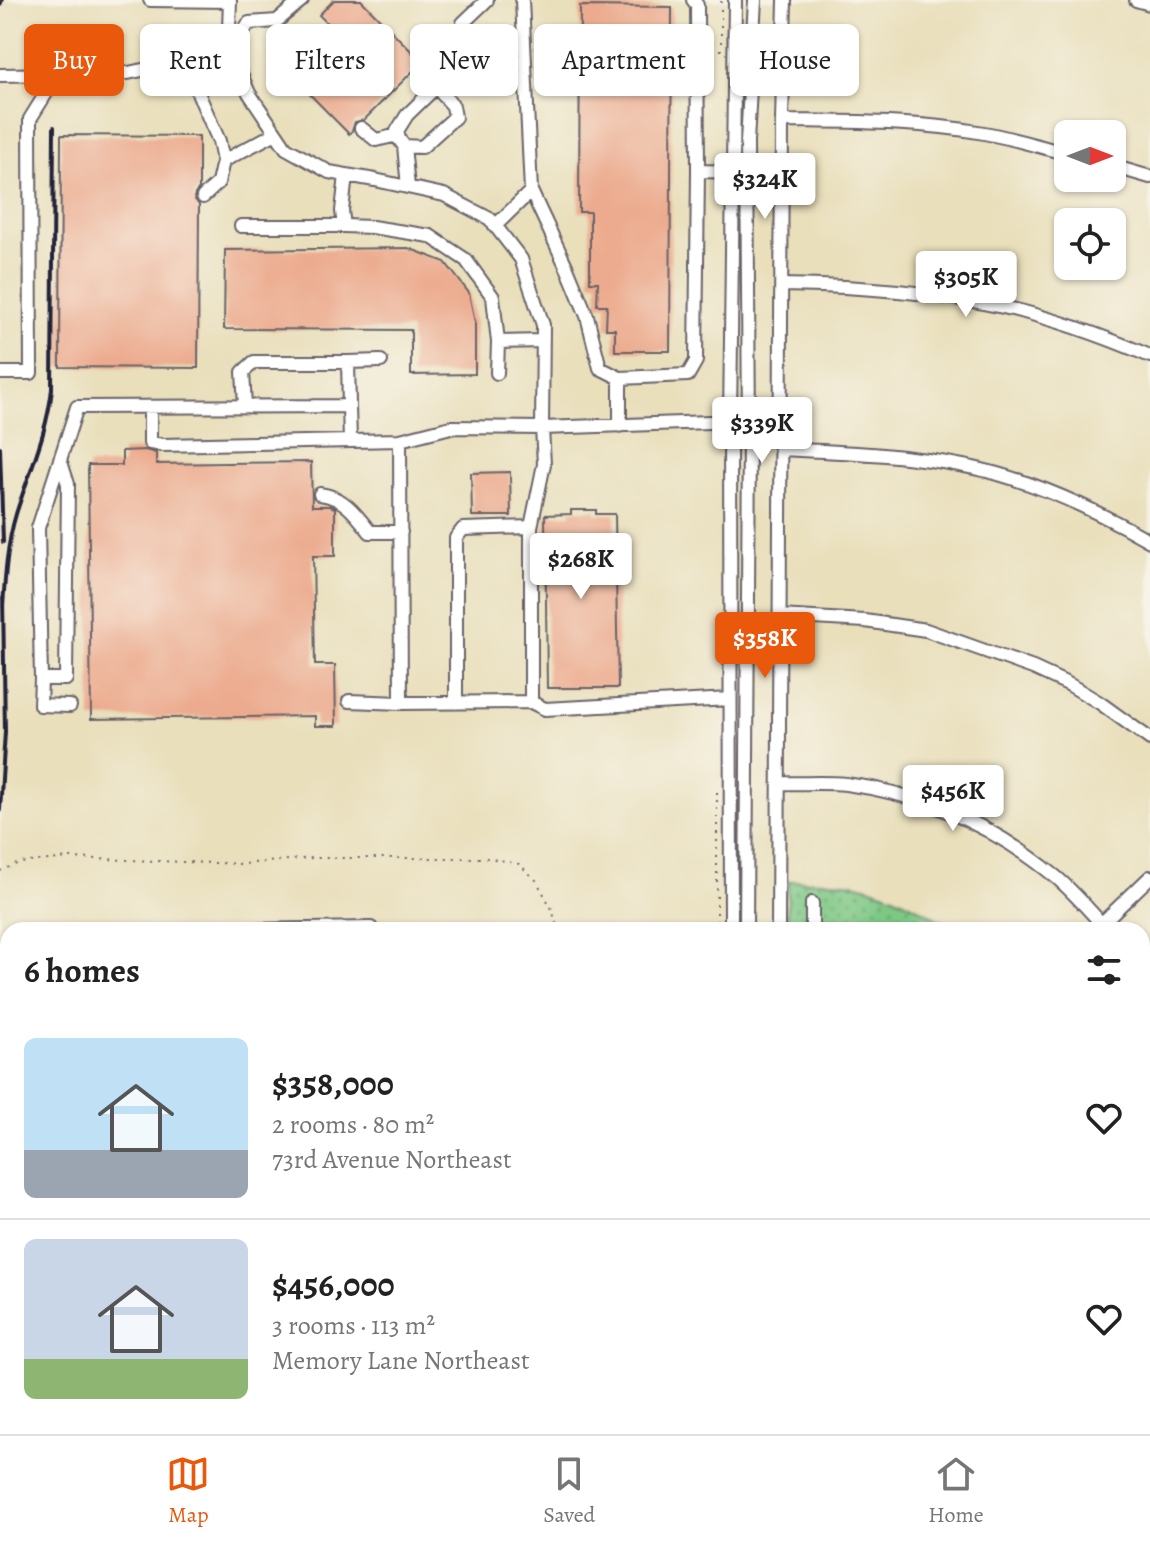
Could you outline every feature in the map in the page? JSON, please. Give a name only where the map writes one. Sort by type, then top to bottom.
[{"type":"street","points":[[150,0],[230,0],[229,24]]},
{"type":"street","points":[[248,24],[277,21],[302,0]]},
{"type":"street","points":[[463,23],[487,0]]},
{"type":"street","points":[[522,0],[531,191],[587,316],[600,368],[620,378],[688,375],[696,361],[697,5],[693,0]]},
{"type":"street","points":[[731,922],[730,421],[735,0]]},
{"type":"street","points":[[746,922],[747,142],[755,0]]},
{"type":"street","points":[[778,922],[785,0]]},
{"type":"street","points":[[1136,0],[1150,4]]},
{"type":"street","points":[[0,75],[24,75]]},
{"type":"street","points":[[361,128],[376,140],[401,140],[422,147],[455,117],[453,106],[436,87],[407,115],[397,131],[401,140],[408,187]]},
{"type":"street","points":[[250,94],[286,148],[329,172],[444,195],[490,219],[521,259],[543,325],[544,464],[531,527],[531,702]]},
{"type":"street","points":[[0,373],[31,373],[30,119],[44,96]]},
{"type":"street","points":[[199,96],[219,141],[223,161],[218,183],[203,197]]},
{"type":"street","points":[[782,121],[885,122],[939,127],[986,133],[1054,150]]},
{"type":"street","points":[[223,161],[276,133]]},
{"type":"street","points":[[1126,170],[1150,177]]},
{"type":"street","points":[[698,171],[747,173]]},
{"type":"street","points":[[344,226],[342,211],[346,175]]},
{"type":"street","points":[[495,226],[531,191]]},
{"type":"street","points":[[241,226],[372,227],[430,236],[466,260],[493,297],[498,342],[497,373]]},
{"type":"street","points":[[782,285],[877,288],[1005,307],[1070,326],[1150,356]]},
{"type":"street","points":[[498,342],[542,341]]},
{"type":"street","points":[[245,406],[243,372],[254,362],[381,361]]},
{"type":"street","points":[[348,362],[350,441]]},
{"type":"street","points":[[620,378],[620,426]]},
{"type":"street","points":[[70,706],[40,705],[38,528],[77,407],[349,406]]},
{"type":"street","points":[[150,407],[150,443],[163,445],[400,440],[451,427],[542,428],[749,421]]},
{"type":"street","points":[[400,440],[401,703]]},
{"type":"street","points":[[780,449],[876,453],[972,467],[1067,498],[1150,541]]},
{"type":"street","points":[[41,679],[66,679],[68,484],[60,459]]},
{"type":"street","points":[[320,494],[330,495],[350,507],[370,532],[401,532]]},
{"type":"street","points":[[456,703],[456,538],[463,529],[531,527]]},
{"type":"street","points":[[779,616],[865,621],[926,630],[1033,668],[1070,685],[1150,739]]},
{"type":"street","points":[[349,701],[531,702],[545,709],[730,699]]},
{"type":"street","points":[[779,783],[842,784],[879,789],[931,803],[979,825],[1019,849],[1058,878],[1099,922]]},
{"type":"street","points":[[1109,922],[1150,877]]},
{"type":"street","points":[[812,903],[812,922]]},
{"type":"path","points":[[0,871],[19,863],[69,858],[243,864],[312,858],[490,858],[519,864],[536,880],[556,922]]},
{"type":"green space","points":[[788,881],[840,881],[883,892],[942,922],[787,922]]},
{"type":"building","points":[[334,0],[361,0],[385,24],[328,24],[319,15]]},
{"type":"building","points":[[580,6],[672,7],[672,24],[580,24]]},
{"type":"building","points":[[394,34],[410,50],[410,74],[394,90]]},
{"type":"building","points":[[312,96],[388,96],[364,120],[355,122],[349,134]]},
{"type":"building","points":[[580,96],[671,96],[670,351],[615,351],[615,329],[606,329],[607,305],[597,305],[598,282],[590,282],[590,212],[579,212]]},
{"type":"building","points":[[61,135],[199,136],[199,189],[194,198],[199,205],[198,368],[60,367]]},
{"type":"building","points":[[408,248],[445,262],[469,293],[475,323],[475,374],[411,375],[411,330],[224,329],[225,250]]},
{"type":"building","points":[[122,451],[156,453],[156,464],[311,462],[312,506],[335,508],[335,556],[313,556],[315,665],[335,665],[336,726],[315,726],[315,716],[91,719],[88,465],[122,465]]},
{"type":"building","points":[[510,472],[511,516],[472,516],[471,473]]},
{"type":"building","points":[[571,510],[615,514],[618,688],[547,688],[545,515],[571,514]]},
{"type":"railway","points":[[0,5],[2,0]]},
{"type":"railway","points":[[3,607],[13,525],[42,437],[52,389],[54,127]]},
{"type":"railway","points":[[0,447],[3,542]]},
{"type":"railway","points":[[0,810],[5,732],[3,598]]}]
